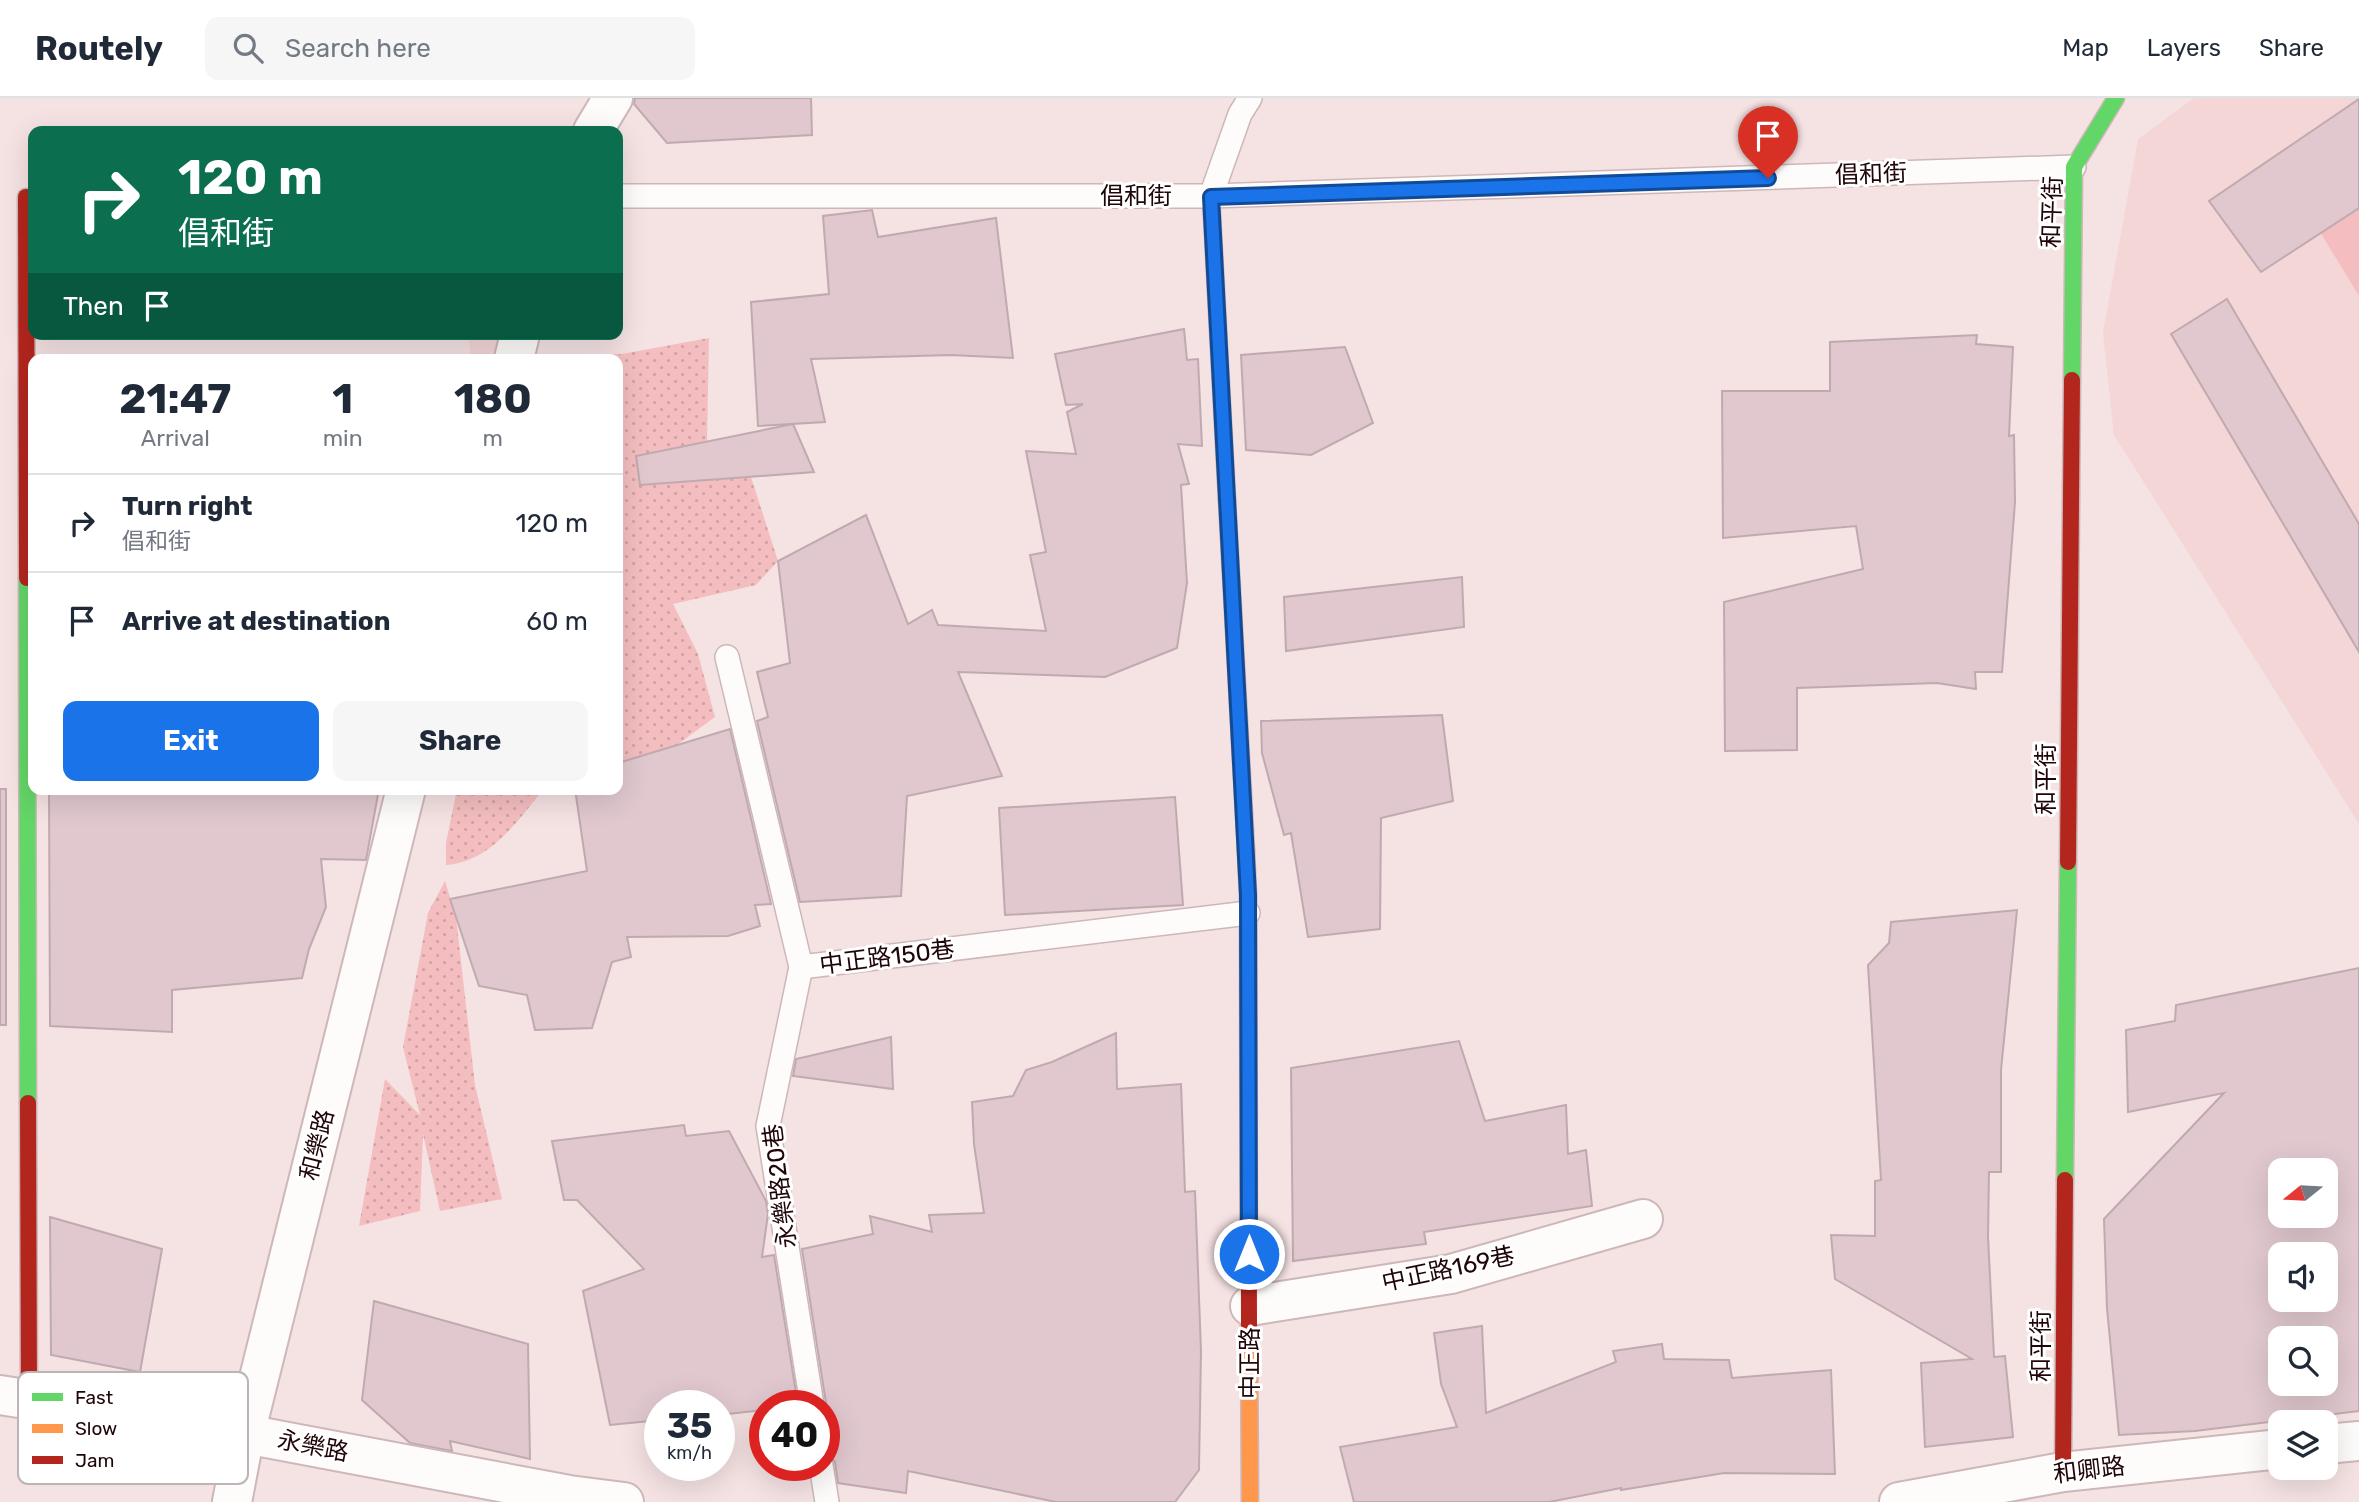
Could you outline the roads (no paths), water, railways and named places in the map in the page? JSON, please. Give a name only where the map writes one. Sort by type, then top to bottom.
[{"type":"street","points":[[596,126],[613,98]]},
{"type":"street","name":"和平街","points":[[2063,1472],[2074,167],[2116,98]]},
{"type":"street","name":"中正路","points":[[1211,197],[1248,913],[1250,1502]]},
{"type":"street","points":[[14,1398],[28,340]]},
{"type":"street","name":"和樂路","points":[[248,1422],[405,795]]},
{"type":"street","name":"中正路169巷","points":[[1250,1306],[1451,1273],[1643,1219]]},
{"type":"street","name":"永樂路","points":[[248,1435],[569,1495],[624,1502]]},
{"type":"street","points":[[2338,1443],[2359,1441]]},
{"type":"street","name":"和卿路","points":[[1899,1502],[2063,1472],[2268,1450]]},
{"type":"street","name":"和樂路","points":[[232,1502],[235,1484]]},
{"type":"lane","name":"中正路","points":[[1211,197],[1240,114],[1250,98]]},
{"type":"lane","name":"倡和街","points":[[623,196],[1211,197],[2074,167]]},
{"type":"lane","points":[[0,197],[28,197]]},
{"type":"lane","name":"中正路150巷","points":[[727,657],[800,967],[1248,913]]},
{"type":"lane","name":"永樂路20巷","points":[[800,967],[768,1126],[810,1390]]},
{"type":"lane","points":[[824,1481],[827,1502]]}]
